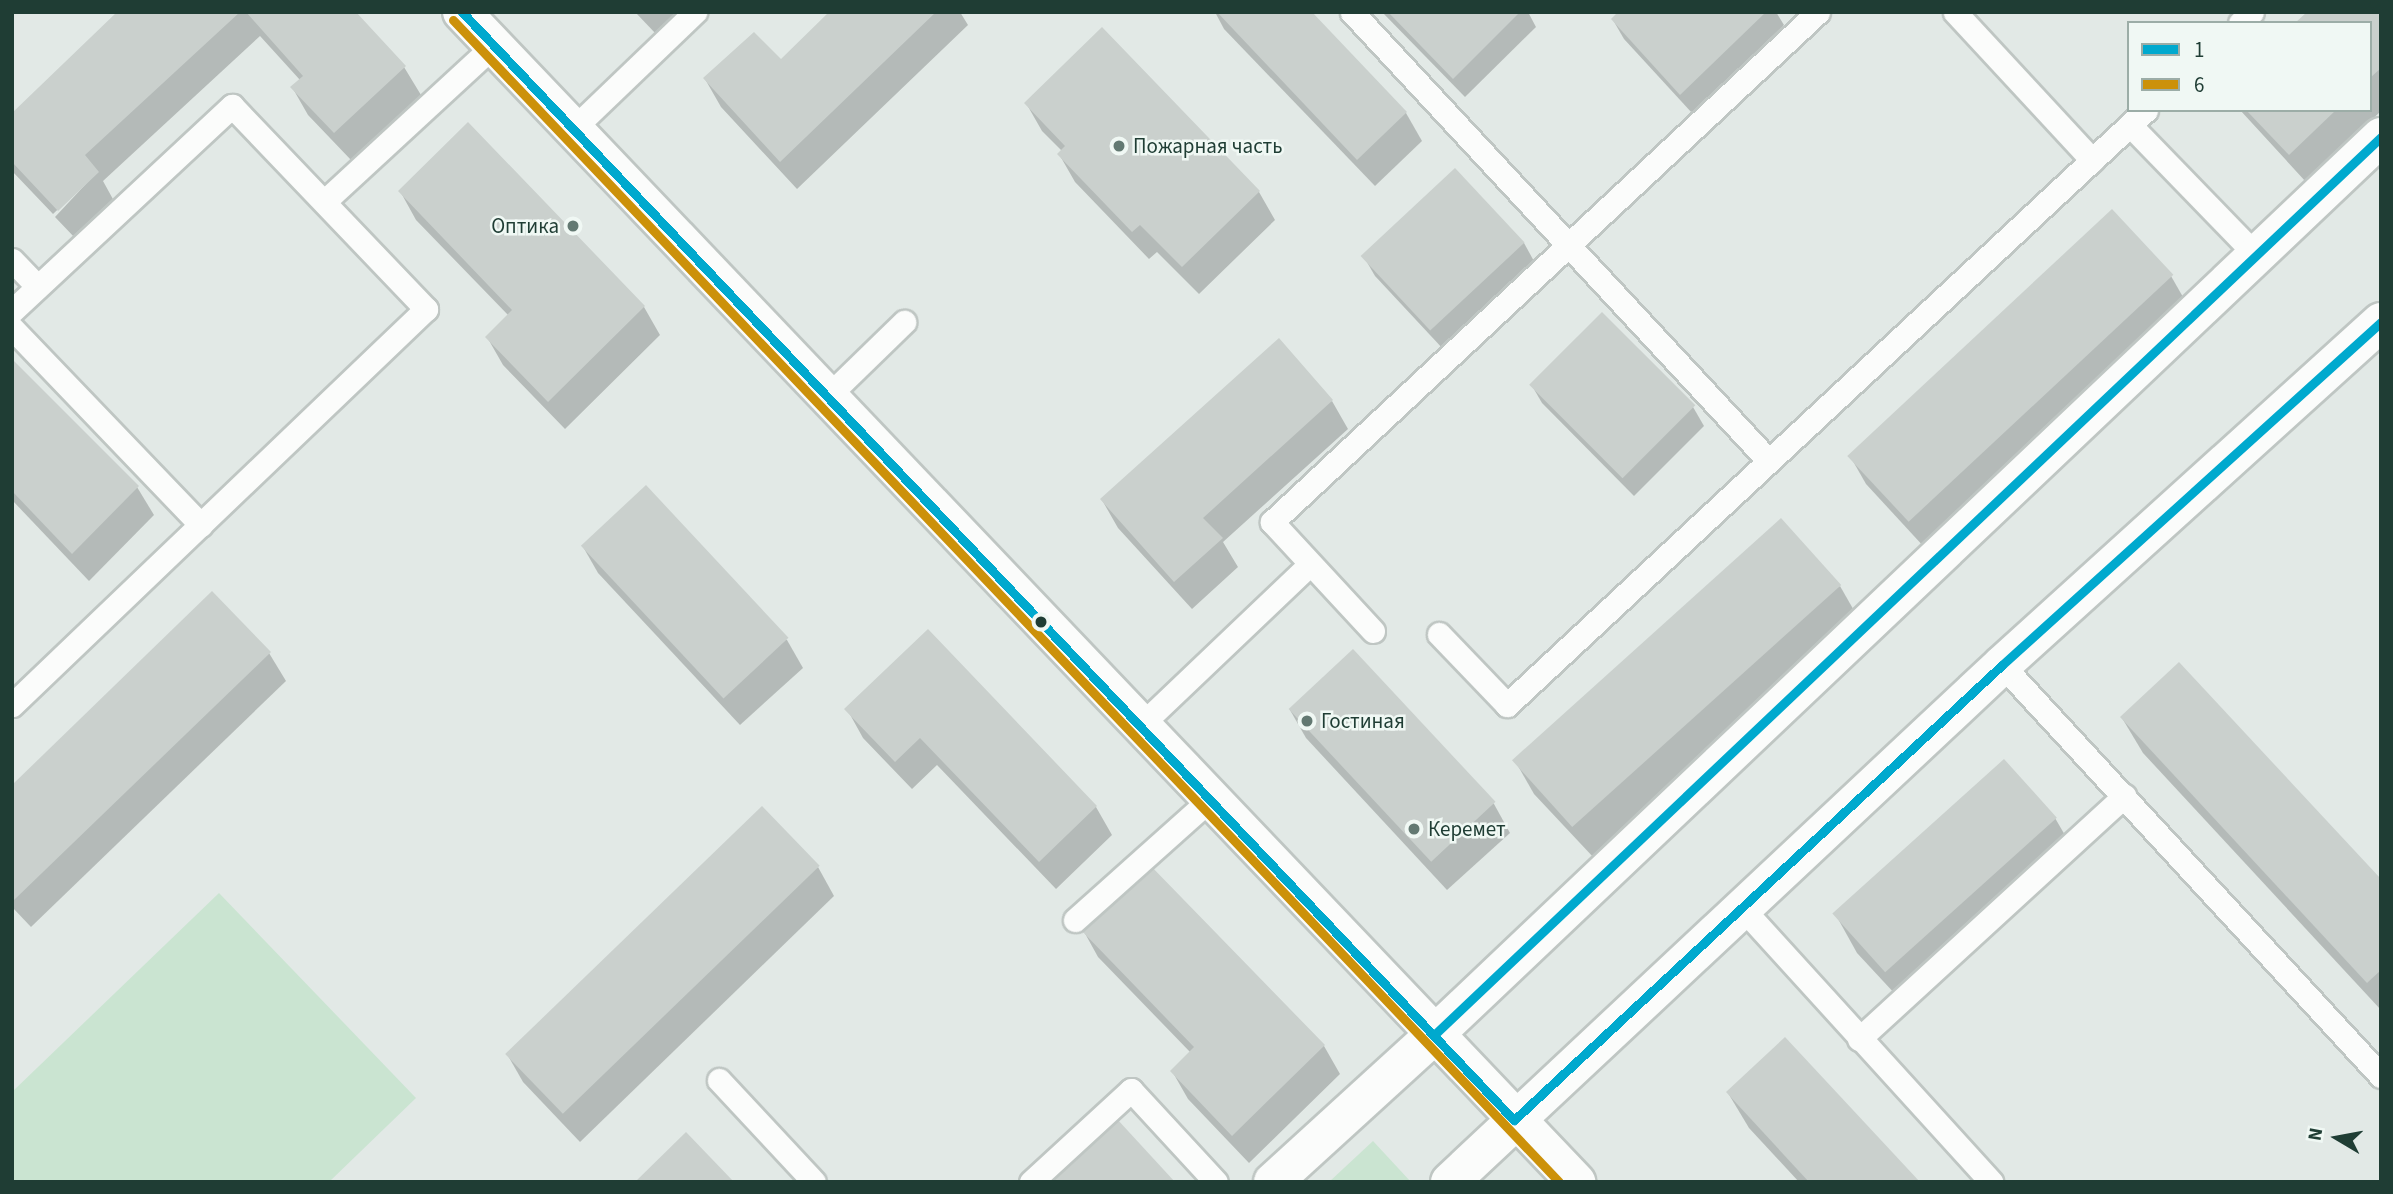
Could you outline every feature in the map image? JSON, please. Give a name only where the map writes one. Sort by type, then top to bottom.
[{"type":"street","points":[[462,12],[829,395],[1139,727],[1576,1182]]},
{"type":"street","points":[[1273,1182],[1434,1035],[2254,253],[2381,137]]},
{"type":"street","points":[[1450,1182],[2002,665],[2381,321]]},
{"type":"lane","points":[[573,128],[695,12]]},
{"type":"lane","points":[[1352,12],[1769,461]]},
{"type":"lane","points":[[1373,631],[1272,522],[1818,12]]},
{"type":"lane","points":[[1955,12],[2092,160]]},
{"type":"lane","points":[[325,201],[494,45]]},
{"type":"lane","points":[[12,311],[36,285],[232,106],[426,309],[12,705]]},
{"type":"lane","points":[[1439,634],[1507,705],[2138,118],[2254,253]]},
{"type":"lane","points":[[12,260],[36,285]]},
{"type":"lane","points":[[829,395],[904,322]]},
{"type":"lane","points":[[12,328],[201,525]]},
{"type":"lane","points":[[1139,727],[1310,564]]},
{"type":"lane","points":[[2002,665],[2381,1076]]},
{"type":"lane","points":[[1859,1039],[2124,796]]},
{"type":"lane","points":[[1075,920],[1209,800]]},
{"type":"lane","points":[[1743,909],[1991,1182]]},
{"type":"lane","points":[[719,1080],[814,1182]]},
{"type":"lane","points":[[1031,1182],[1131,1090],[1216,1182]]},
{"type":"green space","points":[[219,893],[416,1098],[329,1182],[12,1182],[12,1092]]},
{"type":"green space","points":[[1373,1141],[1411,1182],[1329,1182]]},
{"type":"building","points":[[117,12],[240,12],[85,155],[99,172],[58,211],[12,162],[12,113]]},
{"type":"building","points":[[246,12],[356,12],[406,66],[334,133],[290,87],[303,76]]},
{"type":"building","points":[[829,12],[936,12],[780,162],[703,78],[754,32],[781,59]]},
{"type":"building","points":[[1217,12],[1312,12],[1407,112],[1357,160]]},
{"type":"building","points":[[1388,12],[1520,12],[1453,79]]},
{"type":"building","points":[[1618,12],[1766,12],[1680,95],[1611,19]]},
{"type":"building","points":[[2307,12],[2381,12],[2381,68],[2372,76],[2372,21],[2297,21]]},
{"type":"building","points":[[1102,27],[1260,191],[1182,267],[1140,225],[1132,232],[1057,154],[1065,146],[1024,103]]},
{"type":"building","points":[[2248,112],[2334,112],[2289,155]]},
{"type":"building","points":[[468,122],[645,306],[548,402],[485,337],[512,310],[398,191]]},
{"type":"building","points":[[1455,168],[1525,243],[1430,331],[1361,256]]},
{"type":"building","points":[[2112,209],[2173,275],[1909,522],[1847,456]]},
{"type":"building","points":[[1602,312],[1695,405],[1623,478],[1529,385]]},
{"type":"building","points":[[1279,338],[1333,400],[1203,518],[1223,538],[1174,582],[1100,499]]},
{"type":"building","points":[[12,359],[139,486],[72,554],[12,491]]},
{"type":"building","points":[[646,485],[789,638],[723,699],[581,546]]},
{"type":"building","points":[[1781,518],[1841,585],[1572,827],[1512,760]]},
{"type":"building","points":[[212,591],[271,652],[14,900],[12,785]]},
{"type":"building","points":[[928,629],[1097,806],[1039,862],[920,738],[895,762],[844,709]]},
{"type":"building","points":[[1353,649],[1496,802],[1431,862],[1289,709]]},
{"type":"building","points":[[2179,662],[2381,879],[2381,970],[2367,983],[2120,717]]},
{"type":"building","points":[[2004,759],[2057,818],[1885,972],[1832,914]]},
{"type":"building","points":[[762,806],[820,866],[563,1114],[505,1054]]},
{"type":"building","points":[[1147,862],[1325,1045],[1232,1136],[1170,1071],[1194,1047],[1079,928]]},
{"type":"building","points":[[1785,1037],[1920,1182],[1809,1182],[1726,1092]]},
{"type":"building","points":[[1117,1119],[1175,1182],[1050,1182]]},
{"type":"building","points":[[686,1132],[734,1182],[635,1182]]},
{"type":"transit line","name":"1","points":[[462,12],[1514,1120],[2002,665],[2381,322]]},
{"type":"transit line","name":"6","points":[[453,20],[1559,1182]]},
{"type":"transit line","name":"1","points":[[1434,1035],[2381,137]]},
{"type":"place","name":"Пожарная часть","points":[[1119,146]]},
{"type":"place","name":"Оптика","points":[[573,226]]},
{"type":"place","name":"Гостиная","points":[[1307,721]]},
{"type":"place","name":"Керемет","points":[[1414,829]]}]
